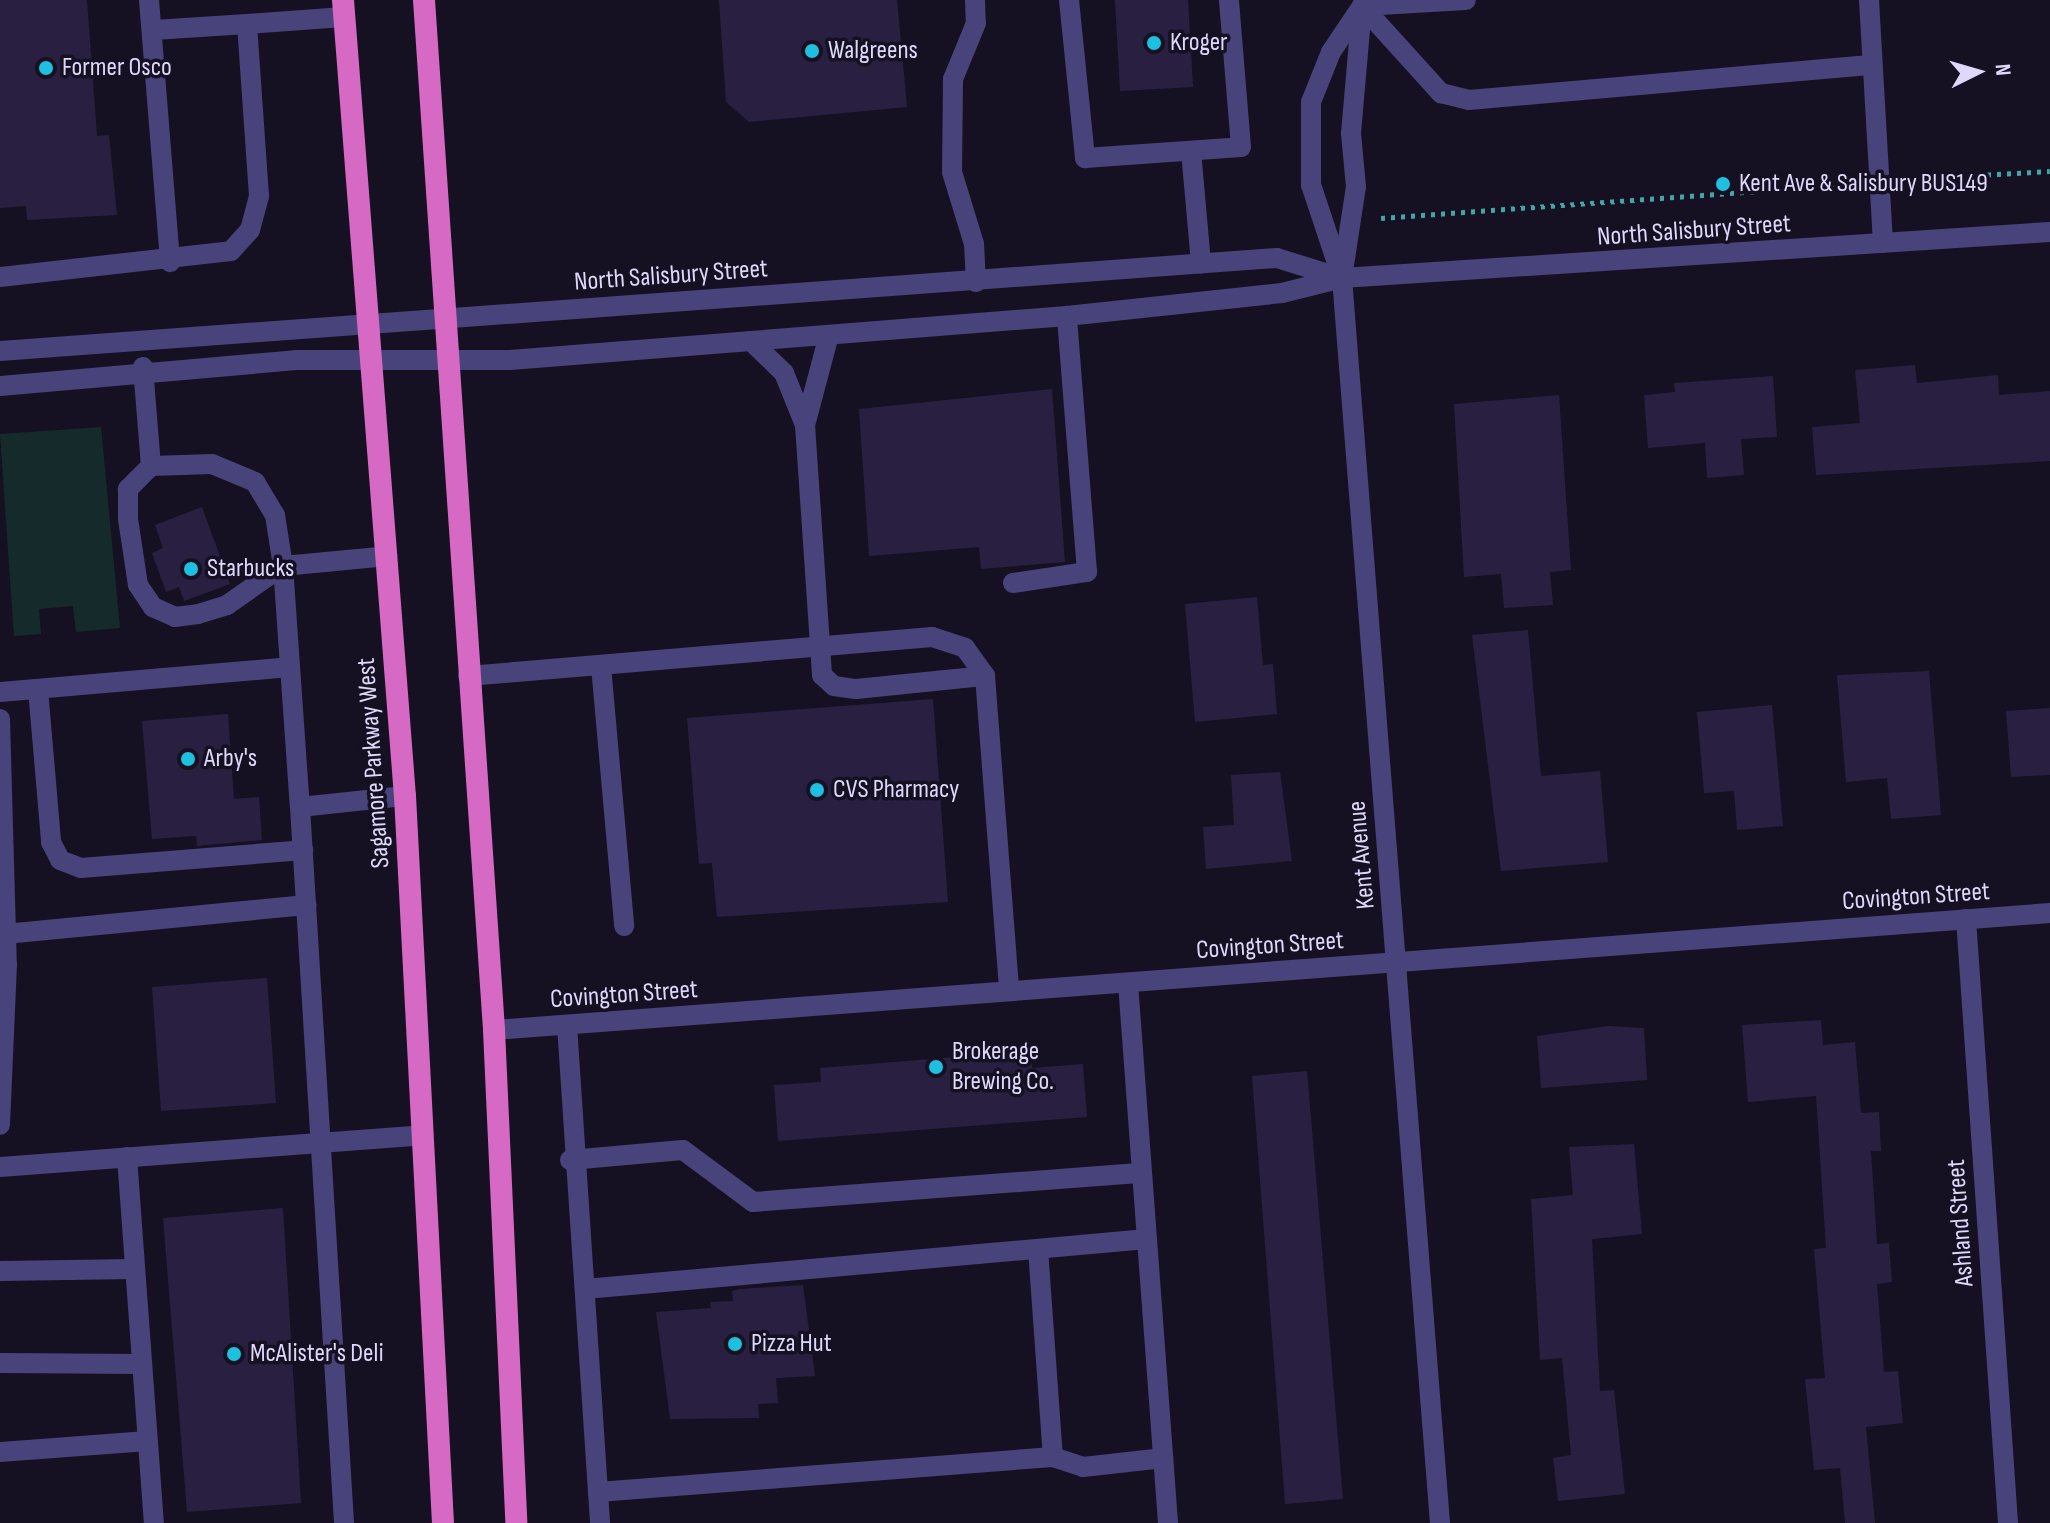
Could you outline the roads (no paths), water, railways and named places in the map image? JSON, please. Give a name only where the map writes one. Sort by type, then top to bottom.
[{"type":"highway","points":[[424,0],[494,1030],[516,1523]]},
{"type":"highway","name":"Sagamore Parkway West","points":[[344,9],[374,360],[405,796],[443,1523]]},
{"type":"street","points":[[149,0],[154,30],[170,262]]},
{"type":"street","points":[[975,0],[976,23],[953,79],[952,172],[974,244],[976,282]]},
{"type":"street","points":[[1069,0],[1085,158],[1241,147],[1229,0]]},
{"type":"street","points":[[1363,3],[1466,0]]},
{"type":"street","points":[[1869,0],[1883,243]]},
{"type":"street","points":[[1363,3],[1441,93],[1469,100],[1872,65]]},
{"type":"street","points":[[1342,278],[1311,185],[1311,102],[1331,52],[1363,3]]},
{"type":"street","points":[[1342,278],[1356,187],[1351,133],[1363,3]]},
{"type":"street","points":[[154,30],[247,24],[344,9]]},
{"type":"street","points":[[0,277],[170,262],[231,251],[250,230],[259,196],[247,24]]},
{"type":"street","points":[[1191,151],[1201,264]]},
{"type":"street","name":"North Salisbury Street","points":[[0,386],[144,370],[446,358],[510,360],[1067,316],[1282,293],[1342,278],[2050,232]]},
{"type":"street","name":"North Salisbury Street","points":[[0,351],[370,321],[976,282],[1277,258],[1342,278]]},
{"type":"street","name":"Kent Avenue","points":[[1342,278],[1440,1523]]},
{"type":"street","points":[[1013,583],[1087,572],[1067,316]]},
{"type":"street","points":[[805,425],[829,335]]},
{"type":"street","points":[[751,341],[784,373],[805,425],[822,675],[834,686],[985,676]]},
{"type":"street","points":[[144,370],[151,466]]},
{"type":"street","points":[[344,1523],[316,1141],[307,905],[283,566],[275,515],[255,482],[212,464],[151,466],[128,489],[128,519],[138,585],[153,607],[175,617],[227,605],[283,566],[388,556]]},
{"type":"street","points":[[468,676],[949,639],[980,660],[985,676],[1009,991]]},
{"type":"street","points":[[601,666],[624,926]]},
{"type":"street","points":[[0,692],[290,667]]},
{"type":"street","points":[[38,689],[51,842],[60,860],[81,868],[303,850]]},
{"type":"street","points":[[0,719],[5,934],[0,1125]]},
{"type":"street","points":[[300,807],[405,796]]},
{"type":"street","points":[[5,934],[307,905]]},
{"type":"street","name":"Covington Street","points":[[494,1030],[2050,913]]},
{"type":"street","name":"Ashland Street","points":[[1966,919],[2008,1523]]},
{"type":"street","points":[[1128,983],[1168,1523]]},
{"type":"street","points":[[567,1025],[573,1160],[600,1523]]},
{"type":"street","points":[[0,1167],[423,1135]]},
{"type":"street","points":[[573,1160],[683,1150],[753,1202],[1142,1173]]},
{"type":"street","points":[[127,1157],[154,1523]]},
{"type":"street","points":[[585,1289],[1147,1239]]},
{"type":"street","points":[[1038,1249],[1053,1457]]},
{"type":"street","points":[[0,1271],[135,1269]]},
{"type":"street","points":[[0,1363],[142,1364]]},
{"type":"street","points":[[0,1452],[148,1441]]},
{"type":"street","points":[[598,1492],[1053,1457],[1083,1467],[1163,1458]]},
{"type":"place","name":"Kroger","points":[[1154,43]]},
{"type":"place","name":"Walgreens","points":[[812,51]]},
{"type":"place","name":"Former Osco","points":[[46,68]]},
{"type":"place","name":"Kent Ave & Salisbury BUS149","points":[[1723,184]]},
{"type":"place","name":"Starbucks","points":[[191,569]]},
{"type":"place","name":"Arby's","points":[[188,759]]},
{"type":"place","name":"CVS Pharmacy","points":[[817,790]]},
{"type":"place","name":"Brokerage Brewing Co.","points":[[936,1067]]},
{"type":"place","name":"Pizza Hut","points":[[735,1344]]},
{"type":"place","name":"McAlister's Deli","points":[[234,1354]]}]
